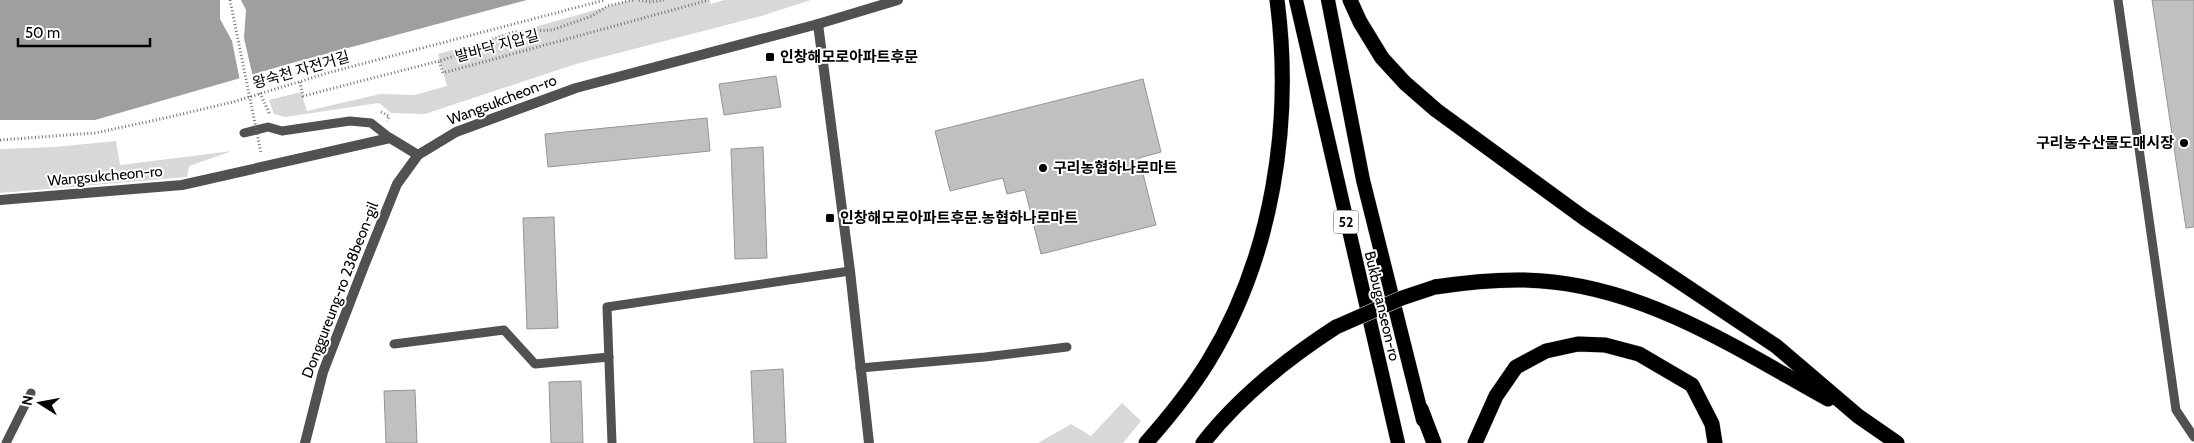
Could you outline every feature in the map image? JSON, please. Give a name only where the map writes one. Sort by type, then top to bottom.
[{"type":"highway","points":[[1146,443],[1178,405],[1209,361],[1234,311],[1252,265],[1266,216],[1280,143],[1283,94],[1277,0]]},
{"type":"highway","name":"Bukbuganseon-ro","points":[[1296,0],[1398,443]]},
{"type":"highway","name":"Bukbuganseon-ro","points":[[1328,0],[1364,180],[1428,443]]},
{"type":"highway","points":[[1350,0],[1360,22],[1382,58],[1404,83],[1436,110],[1584,218],[1776,346],[1858,416],[1897,443]]},
{"type":"highway","points":[[1203,443],[1225,418],[1297,352],[1336,327],[1402,298],[1436,287],[1476,281],[1519,280],[1553,282],[1609,293],[1666,312],[1858,416]]},
{"type":"highway","points":[[1475,443],[1496,396],[1516,367],[1546,351],[1578,344],[1605,345],[1639,354],[1692,385],[1712,424],[1715,443]]},
{"type":"highway","points":[[1421,409],[1434,443]]},
{"type":"street","name":"Wangsukcheon-ro","points":[[418,154],[456,132],[576,88],[818,24],[898,0]]},
{"type":"street","points":[[818,24],[850,271],[869,443]]},
{"type":"street","name":"Wangsukcheon-ro","points":[[0,200],[182,185],[390,138]]},
{"type":"street","points":[[390,138],[418,154]]},
{"type":"street","name":"Donggureung-ro 238beon-gil","points":[[305,443],[323,372],[364,266],[397,184],[418,154]]},
{"type":"lane","points":[[2118,0],[2176,410],[2194,437]]},
{"type":"lane","points":[[244,133],[268,127],[282,131],[350,121],[370,123],[390,138]]},
{"type":"lane","points":[[612,443],[606,307],[850,271]]},
{"type":"lane","points":[[394,344],[504,330],[535,364],[609,358]]},
{"type":"lane","points":[[860,368],[985,357],[1067,347]]},
{"type":"lane","points":[[6,443],[31,394]]},
{"type":"path","points":[[230,0],[262,154]]},
{"type":"path","name":"왕숙천 자전거길","points":[[0,140],[95,133],[233,102],[300,82],[605,0]]},
{"type":"path","name":"발바닥 지압길","points":[[633,0],[607,6],[585,18],[552,30],[529,33],[514,32],[493,38],[458,55],[439,61],[443,73],[709,0]]},
{"type":"path","points":[[640,0],[664,0]]},
{"type":"path","points":[[300,82],[303,96],[439,61]]},
{"type":"shaded area","points":[[0,0],[527,0],[292,63],[95,120],[0,120]]},
{"type":"shaded area","points":[[631,0],[709,0],[710,4],[725,0],[811,0],[761,16],[576,64],[425,114],[391,113],[379,103],[285,117],[274,114],[269,100],[301,92],[307,111],[380,94],[415,95],[447,86],[438,54]]},
{"type":"shaded area","points":[[116,141],[120,165],[232,151],[189,166],[187,177],[0,193],[0,149],[55,147]]},
{"type":"shaded area","points":[[1122,403],[1141,421],[1123,443],[1038,443],[1071,424],[1091,436]]},
{"type":"pier","points":[[220,0],[241,0],[246,10],[244,38],[253,77],[240,81],[232,41],[220,19]]},
{"type":"building","name":"구리농수산물도매시장","points":[[2152,0],[2194,0],[2194,227],[2186,228]]},
{"type":"building","points":[[776,76],[781,107],[724,115],[719,84]]},
{"type":"building","name":"구리농협하나로마트","points":[[1143,79],[1161,152],[1139,158],[1156,225],[1041,254],[1025,190],[1007,194],[1003,178],[950,191],[935,131]]},
{"type":"building","points":[[707,118],[710,151],[548,167],[545,134]]},
{"type":"building","points":[[763,147],[767,258],[735,259],[731,149]]},
{"type":"building","points":[[554,217],[558,328],[527,329],[523,218]]},
{"type":"building","points":[[783,369],[786,443],[754,443],[751,371]]},
{"type":"building","points":[[581,381],[583,443],[551,443],[549,382]]},
{"type":"building","points":[[415,390],[417,443],[386,443],[384,391]]},
{"type":"place","name":"인창해모로아파트후문","points":[[770,57]]},
{"type":"place","name":"구리농수산물도매시장","points":[[2184,143]]},
{"type":"place","name":"구리농협하나로마트","points":[[1043,168]]},
{"type":"place","name":"인창해모로아파트후문.농협하나로마트","points":[[830,218]]}]
